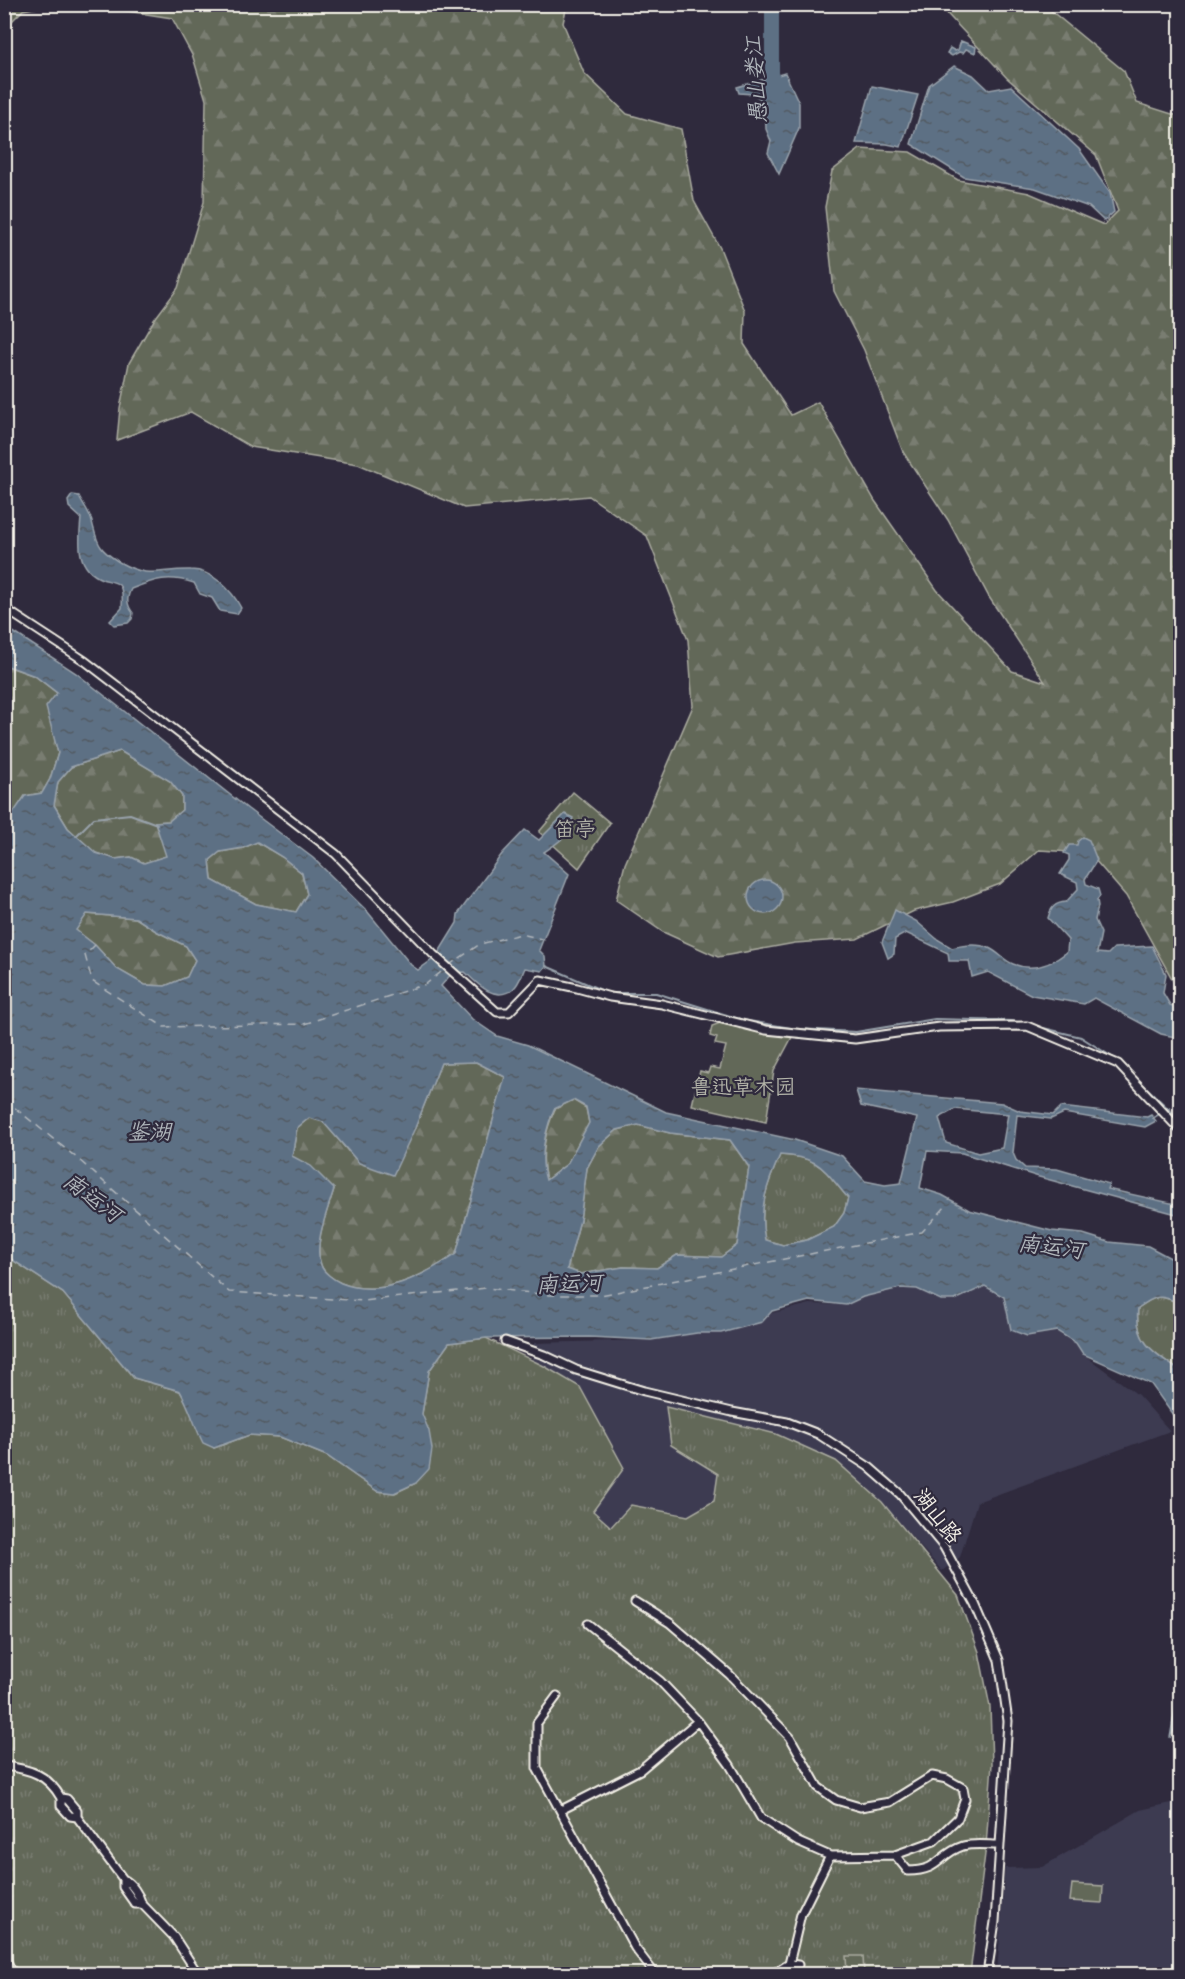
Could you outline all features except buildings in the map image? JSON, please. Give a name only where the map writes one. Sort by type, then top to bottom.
[{"type":"street","points":[[4,608],[85,661],[336,854],[454,975],[497,1012],[509,1012],[540,980],[577,987],[610,998],[662,1004],[766,1030],[855,1039],[939,1027],[1027,1026],[1118,1064],[1180,1131]]},
{"type":"street","name":"湖山路","points":[[505,1341],[576,1370],[644,1391],[732,1412],[787,1422],[818,1434],[869,1467],[900,1494],[944,1547],[975,1604],[999,1660],[1008,1721],[995,1922],[987,1974]]},
{"type":"street","points":[[588,1624],[660,1681],[698,1721],[730,1766],[761,1818],[798,1842],[830,1856],[895,1855],[933,1841],[958,1818],[965,1799],[963,1788],[947,1779],[932,1776],[890,1802],[860,1807],[836,1800],[818,1787],[790,1737],[729,1674],[670,1623],[634,1601]]},
{"type":"street","points":[[558,1696],[537,1723],[537,1768],[635,1948],[655,1974]]},
{"type":"street","points":[[561,1810],[640,1770],[698,1721]]},
{"type":"street","points":[[4,1766],[42,1776],[54,1785],[61,1798],[67,1799],[77,1811],[77,1817],[123,1879],[128,1881],[140,1897],[142,1904],[174,1937],[198,1974]]},
{"type":"street","points":[[895,1855],[908,1871],[924,1871],[939,1863],[951,1852],[964,1846],[1000,1845]]},
{"type":"street","points":[[789,1964],[801,1914],[830,1856]]},
{"type":"street","points":[[4,1954],[13,1974]]},
{"type":"street","points":[[773,1974],[789,1964],[798,1965]]},
{"type":"shaded area","points":[[985,1286],[1004,1296],[1027,1336],[1057,1331],[1076,1343],[1083,1354],[1138,1395],[1170,1431],[977,1502],[960,1557],[942,1571],[882,1502],[836,1461],[671,1445],[718,1474],[714,1501],[688,1516],[632,1505],[611,1528],[593,1511],[531,1368],[534,1343],[651,1340],[697,1333],[721,1333],[762,1322],[772,1313],[810,1304],[846,1305],[863,1297],[900,1288],[917,1289],[941,1300],[955,1300]]},
{"type":"shaded area","points":[[1180,1801],[1180,1974],[997,1974],[1005,1868],[1042,1867],[1140,1810]]},
{"type":"green space","points":[[5,4],[50,5],[23,10],[5,28]]},
{"type":"green space","points":[[89,5],[567,5],[563,23],[584,73],[627,114],[681,129],[694,201],[720,248],[745,311],[744,344],[791,415],[818,402],[875,501],[937,590],[1012,671],[1045,682],[989,597],[948,520],[903,452],[864,350],[834,291],[825,207],[832,171],[860,149],[910,152],[958,180],[1029,193],[1104,225],[1118,211],[1096,155],[1007,78],[939,5],[1044,5],[1124,71],[1137,103],[1180,115],[1180,993],[1126,896],[1089,853],[1039,850],[1000,884],[953,902],[914,911],[857,939],[795,943],[718,957],[663,932],[616,900],[625,864],[693,706],[688,640],[647,536],[589,496],[464,508],[358,464],[251,447],[191,412],[117,440],[120,408],[129,363],[154,320],[178,288],[204,202],[206,100],[193,57],[172,18]]},
{"type":"green space","points":[[4,665],[35,676],[57,693],[55,740],[58,753],[50,779],[42,793],[25,796],[12,816],[5,813]]},
{"type":"green space","points":[[120,751],[170,781],[182,796],[182,810],[169,821],[155,822],[167,856],[144,863],[131,857],[115,859],[95,853],[68,828],[54,805],[58,782],[71,767]]},
{"type":"green space","name":"笛亭","points":[[573,792],[610,823],[579,868],[539,832]]},
{"type":"green space","points":[[257,842],[282,857],[302,873],[307,894],[296,912],[256,904],[212,880],[210,860],[220,852],[243,848]]},
{"type":"green space","points":[[86,914],[136,918],[186,946],[195,960],[187,977],[165,986],[145,985],[117,969],[95,945],[75,930]]},
{"type":"green space","name":"鲁迅草木园","points":[[720,1023],[767,1034],[792,1037],[774,1071],[766,1122],[692,1105],[700,1071],[708,1073],[710,1067],[720,1069],[726,1046],[715,1044],[717,1038],[710,1036],[712,1026]]},
{"type":"green space","points":[[476,1062],[505,1077],[456,1254],[416,1277],[386,1287],[356,1287],[335,1280],[322,1268],[319,1257],[322,1227],[334,1189],[292,1157],[297,1128],[309,1118],[323,1121],[348,1151],[415,1128],[441,1063]]},
{"type":"green space","points":[[573,1100],[586,1108],[589,1123],[567,1164],[546,1180],[544,1144],[549,1126],[555,1109]]},
{"type":"green space","points":[[638,1125],[670,1133],[730,1140],[749,1167],[737,1245],[721,1257],[677,1255],[657,1268],[623,1267],[581,1274],[567,1269],[580,1220],[587,1168],[599,1146],[617,1130]]},
{"type":"green space","points":[[780,1155],[804,1158],[820,1166],[848,1198],[844,1213],[834,1227],[807,1240],[783,1245],[765,1240],[763,1228],[765,1196]]},
{"type":"green space","points":[[4,1257],[11,1259],[63,1293],[134,1378],[180,1391],[214,1448],[249,1435],[280,1437],[327,1456],[377,1491],[395,1493],[416,1483],[422,1414],[429,1371],[449,1343],[486,1338],[544,1366],[580,1387],[624,1468],[593,1511],[611,1527],[631,1505],[688,1516],[714,1501],[718,1474],[671,1445],[666,1407],[776,1434],[836,1461],[882,1502],[958,1595],[979,1652],[990,1707],[992,1764],[986,1846],[970,1974],[5,1974]]},
{"type":"green space","points":[[1160,1296],[1180,1303],[1180,1371],[1148,1346],[1139,1330],[1138,1308]]},
{"type":"green space","points":[[1072,1884],[1103,1886],[1102,1903],[1070,1901]]},
{"type":"green space","points":[[846,1956],[863,1956],[864,1974],[847,1974]]},
{"type":"water","points":[[961,41],[976,47],[975,53],[966,49],[963,53],[959,52],[952,56],[947,53],[950,48],[958,50]]},
{"type":"water","points":[[954,66],[973,75],[989,90],[1011,86],[1079,149],[1110,193],[1114,212],[1104,221],[1089,207],[1035,188],[964,177],[911,144],[929,85]]},
{"type":"water","points":[[785,73],[799,103],[799,128],[779,174],[768,153],[771,141],[766,129],[765,102],[753,94],[739,93],[737,87]]},
{"type":"water","points":[[872,86],[918,95],[901,147],[856,143]]},
{"type":"water","points":[[72,495],[79,496],[90,516],[99,544],[112,557],[139,571],[191,570],[206,573],[214,577],[232,594],[241,608],[237,614],[220,611],[212,598],[200,594],[194,583],[177,579],[162,579],[131,589],[128,602],[133,613],[132,619],[128,623],[114,625],[110,621],[122,608],[122,590],[117,584],[93,574],[83,561],[80,545],[81,518],[69,507],[68,501]]},
{"type":"water","name":"鉴湖","points":[[4,626],[76,673],[313,858],[367,911],[411,965],[418,970],[436,957],[457,923],[458,914],[502,854],[525,830],[539,840],[565,814],[573,818],[563,838],[544,852],[569,874],[539,950],[545,956],[546,966],[542,971],[525,968],[517,984],[506,993],[493,993],[487,990],[465,972],[452,973],[441,986],[472,1019],[497,1036],[528,1045],[666,1112],[795,1140],[842,1156],[865,1181],[885,1185],[901,1183],[917,1118],[861,1106],[856,1090],[1002,1103],[1020,1111],[1053,1115],[1061,1107],[1147,1117],[1151,1115],[1156,1121],[1145,1127],[1064,1113],[1051,1119],[1017,1115],[1013,1153],[1016,1160],[1025,1168],[1057,1169],[1109,1184],[1107,1189],[1180,1205],[1180,1215],[1039,1177],[962,1153],[927,1151],[920,1188],[942,1195],[969,1210],[1052,1231],[1083,1234],[1109,1242],[1148,1246],[1180,1263],[1180,1303],[1163,1297],[1150,1300],[1138,1308],[1138,1320],[1139,1330],[1148,1346],[1180,1371],[1180,1425],[1151,1384],[1083,1354],[1076,1343],[1057,1331],[1027,1336],[1011,1330],[1004,1297],[985,1286],[955,1300],[941,1300],[917,1289],[900,1288],[863,1297],[846,1305],[809,1301],[772,1311],[762,1322],[721,1333],[697,1333],[651,1340],[589,1337],[486,1338],[449,1343],[429,1371],[422,1414],[429,1431],[432,1449],[429,1469],[416,1483],[394,1493],[377,1491],[327,1456],[280,1437],[249,1435],[214,1448],[203,1443],[180,1391],[134,1378],[63,1293],[5,1257],[5,813],[12,815],[25,796],[42,793],[50,779],[58,753],[46,707],[57,693],[35,676],[5,665]],"holes":[[[120,751],[170,781],[182,796],[182,810],[169,821],[155,822],[166,856],[144,863],[131,857],[115,859],[96,853],[68,828],[54,805],[58,782],[71,767]],[[257,842],[282,857],[302,873],[307,894],[296,912],[256,904],[212,880],[210,860],[220,852],[243,848]],[[87,914],[136,918],[186,946],[195,960],[187,977],[165,986],[145,985],[117,969],[95,945],[76,930]],[[476,1062],[505,1077],[456,1254],[416,1277],[386,1287],[356,1287],[338,1282],[324,1270],[319,1257],[322,1227],[334,1189],[311,1166],[292,1156],[297,1128],[309,1118],[323,1122],[359,1163],[393,1175],[441,1063]],[[573,1100],[586,1107],[589,1123],[567,1164],[546,1180],[543,1153],[554,1109]],[[955,1109],[1008,1114],[1002,1148],[978,1153],[946,1143],[939,1118]],[[638,1125],[670,1133],[730,1140],[749,1167],[737,1245],[721,1257],[677,1255],[657,1268],[623,1267],[581,1274],[567,1269],[580,1220],[587,1168],[599,1146],[617,1130]],[[780,1155],[804,1158],[813,1162],[826,1172],[848,1198],[844,1213],[834,1227],[807,1240],[783,1245],[765,1240],[763,1207],[771,1176]]]},
{"type":"water","points":[[1083,837],[1089,840],[1097,860],[1085,879],[1086,884],[1098,889],[1100,896],[1097,900],[1095,920],[1101,933],[1097,953],[1108,954],[1114,948],[1152,946],[1166,974],[1163,993],[1170,1005],[1180,1008],[1180,1038],[1161,1034],[1094,998],[1084,1004],[1032,995],[988,972],[972,977],[969,961],[949,961],[948,953],[906,933],[895,939],[894,954],[888,958],[882,942],[895,910],[916,921],[937,939],[952,948],[970,945],[984,946],[1010,963],[1028,967],[1042,966],[1061,956],[1067,952],[1068,940],[1048,918],[1054,906],[1066,902],[1078,889],[1077,882],[1060,874],[1069,860],[1069,855],[1064,853],[1069,845],[1077,845]]},
{"type":"water","points":[[765,880],[777,885],[782,897],[777,909],[765,914],[753,909],[748,897],[753,885]]},
{"type":"water","points":[[1180,1680],[1180,1719],[1170,1738]]},
{"type":"waterway","name":"愚山娄江","points":[[772,4],[772,86],[775,95]]},
{"type":"waterway","points":[[76,836],[94,818],[130,814],[157,824]]},
{"type":"waterway","points":[[546,966],[608,993],[656,993],[743,1020],[797,1029],[856,1032],[935,1019],[1021,1023]]},
{"type":"waterway","points":[[1035,1026],[1081,1037],[1120,1062]]},
{"type":"waterway","points":[[1126,1068],[1180,1120]]},
{"type":"waterway","points":[[1153,1118],[1169,1108]]},
{"type":"ferry route","points":[[448,966],[480,944],[521,934],[550,941]]},
{"type":"ferry route","points":[[95,945],[85,955],[92,981],[164,1027],[304,1024],[426,984],[445,969]]},
{"type":"ferry route","points":[[4,1099],[78,1159],[229,1292],[363,1301],[486,1288],[550,1295],[601,1295],[922,1232],[947,1205]]},
{"type":"water label","name":"南运河","points":[[93,1197]]},
{"type":"water label","name":"南运河","points":[[1051,1246]]},
{"type":"water label","name":"南运河","points":[[569,1283]]}]
